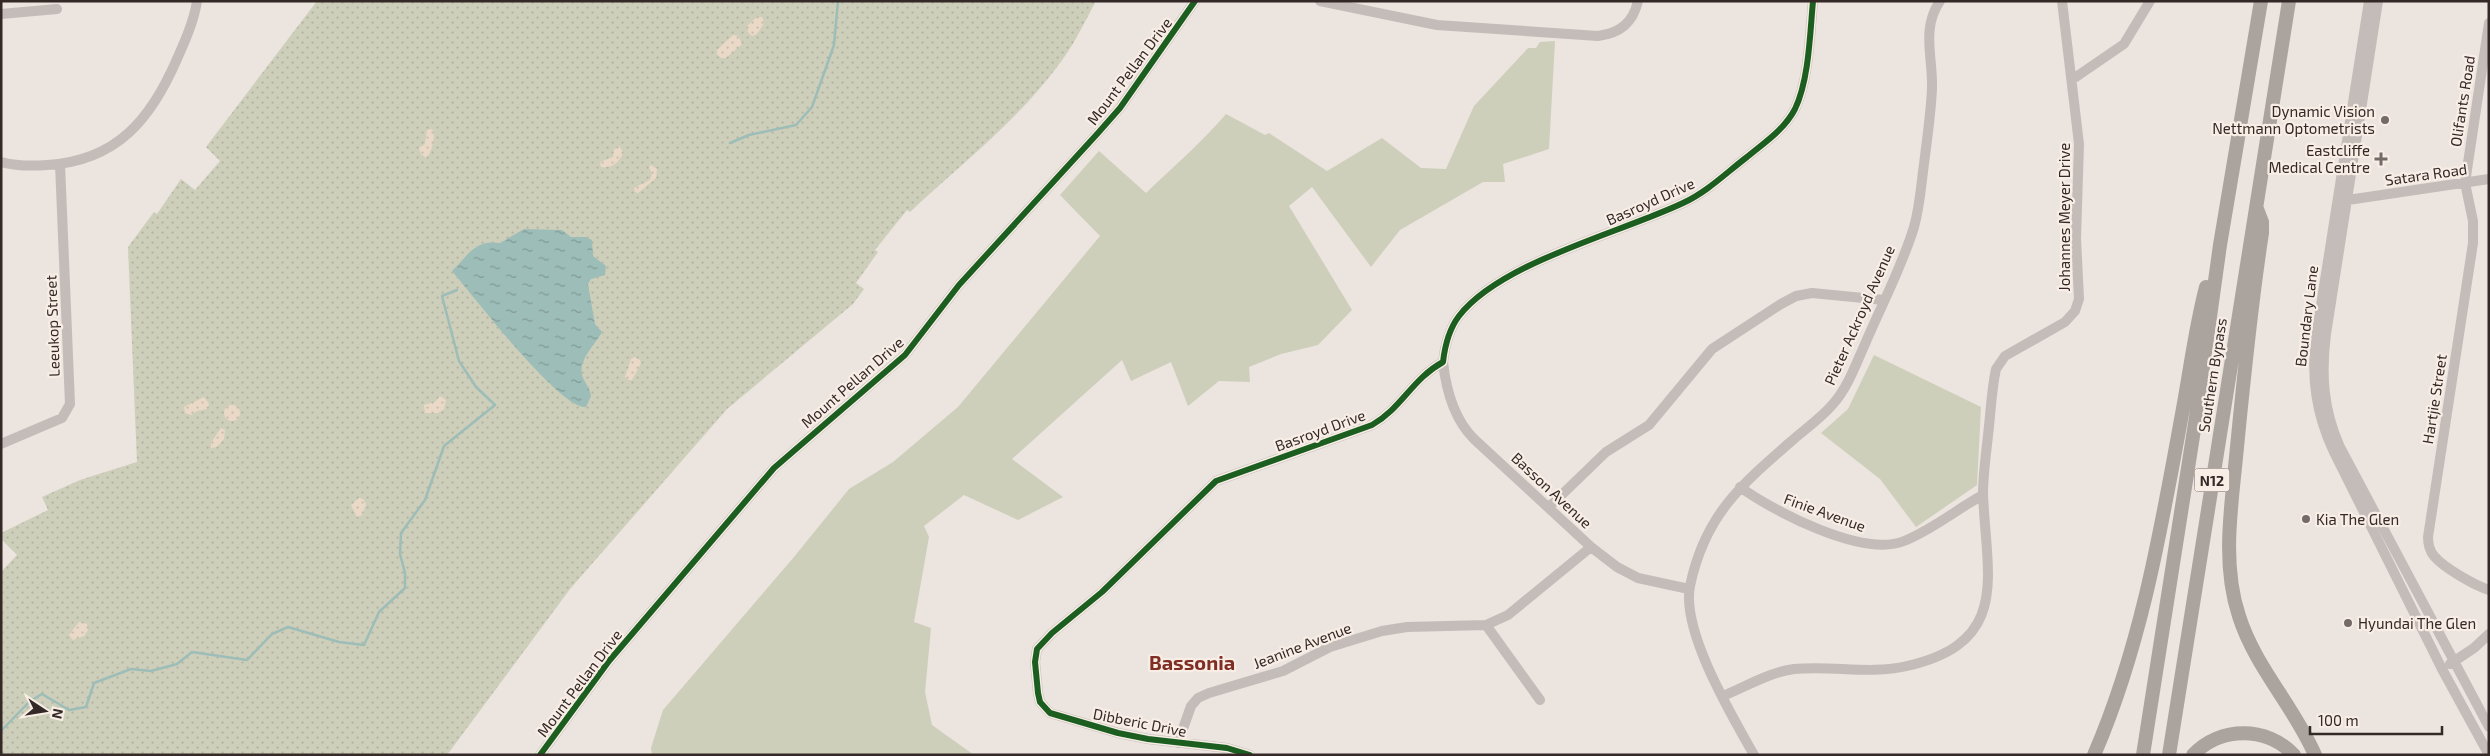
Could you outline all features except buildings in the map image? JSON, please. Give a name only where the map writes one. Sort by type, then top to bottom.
[{"type":"highway","name":"Southern Bypass","points":[[2143,755],[2196,416],[2220,245],[2261,1]]},
{"type":"highway","name":"Southern Bypass","points":[[2169,755],[2289,1]]},
{"type":"highway","points":[[2255,206],[2262,222],[2262,233],[2246,348],[2230,532],[2230,573],[2239,618],[2252,648],[2301,726],[2315,755]]},
{"type":"highway","points":[[2094,755],[2124,676],[2141,612],[2164,505],[2202,305],[2220,245]]},
{"type":"highway","points":[[2193,755],[2201,747],[2217,738],[2245,733],[2273,739],[2294,755]]},
{"type":"street","points":[[1,162],[17,165],[60,164],[107,151],[122,140],[137,125],[162,91],[172,70],[197,1]]},
{"type":"street","name":"Mount Pellan Drive","points":[[540,755],[609,661],[774,468],[905,354],[959,284],[1109,121],[1153,63],[1195,1]]},
{"type":"street","points":[[1320,1],[1437,25],[1598,36],[1618,31],[1629,23],[1638,1]]},
{"type":"street","name":"Basroyd Drive","points":[[1038,693],[1034,662],[1039,646],[1102,592],[1208,488],[1229,476],[1372,425],[1391,411],[1424,374],[1443,362],[1446,344],[1454,324],[1465,309],[1484,292],[1523,268],[1694,198],[1780,130],[1791,115],[1799,96],[1810,36],[1813,1]]},
{"type":"street","name":"Pieter Ackroyd Avenue","points":[[1754,755],[1704,658],[1696,637],[1689,601],[1689,589],[1706,534],[1720,512],[1740,487],[1837,400],[1850,376],[1884,300],[1910,237],[1919,206],[1932,87],[1928,32],[1932,14],[1940,1]]},
{"type":"street","name":"Johannes Meyer Drive","points":[[1723,696],[1787,670],[1802,668],[1888,670],[1930,660],[1951,650],[1972,631],[1986,606],[1988,559],[1984,495],[1994,379],[1998,365],[2010,353],[2066,322],[2078,304],[2076,238],[2079,144],[2073,79],[2062,1]]},
{"type":"street","points":[[2073,79],[2124,44],[2150,1]]},
{"type":"street","points":[[2342,201],[2368,1]]},
{"type":"street","points":[[2342,201],[2378,1]]},
{"type":"street","points":[[1,14],[57,9]]},
{"type":"street","name":"Olifants Road","points":[[2464,183],[2489,23]]},
{"type":"street","name":"Leeukop Street","points":[[1,444],[62,418],[70,404],[60,164]]},
{"type":"street","name":"Satara Road","points":[[2342,201],[2489,180]]},
{"type":"street","name":"Hartjie Street","points":[[2464,183],[2473,221],[2473,243],[2428,541],[2430,549],[2438,560],[2471,582],[2489,590]]},
{"type":"street","name":"Boundary Lane","points":[[2342,201],[2324,351],[2323,381],[2328,415],[2340,448],[2489,727]]},
{"type":"street","name":"Boundary Lane","points":[[2342,201],[2314,354],[2314,377],[2318,413],[2334,452],[2411,607],[2489,755]]},
{"type":"street","points":[[1548,507],[1606,452],[1649,425],[1712,349],[1757,319],[1789,300],[1807,293],[1884,300]]},
{"type":"street","name":"Basson Avenue","points":[[1443,362],[1448,390],[1461,424],[1474,439],[1591,546],[1634,577],[1689,589]]},
{"type":"street","name":"Finie Avenue","points":[[1740,487],[1773,509],[1791,517],[1849,539],[1879,545],[1904,541],[1984,495]]},
{"type":"street","name":"Jeanine Avenue","points":[[1178,743],[1191,706],[1198,698],[1209,692],[1283,672],[1330,647],[1382,631],[1407,627],[1486,625],[1508,616],[1591,546]]},
{"type":"street","points":[[2411,607],[2421,600]]},
{"type":"street","points":[[1486,625],[1540,700]]},
{"type":"street","points":[[2442,669],[2474,648],[2489,634]]},
{"type":"street","name":"Dibberic Drive","points":[[1038,693],[1043,707],[1055,715],[1118,734],[1227,748],[1250,755]]},
{"type":"green space","points":[[317,1],[1096,1],[1063,59],[1024,106],[1006,125],[910,212],[907,210],[875,250],[878,252],[856,283],[864,289],[853,304],[727,409],[570,589],[447,755],[1,755],[1,572],[17,555],[1,539],[1,533],[48,510],[42,497],[80,480],[137,462],[128,247],[154,212],[157,214],[181,179],[195,190],[220,161],[206,147]]},
{"type":"green space","points":[[1555,41],[1549,149],[1503,164],[1505,182],[1483,182],[1400,230],[1371,267],[1312,187],[1289,206],[1352,310],[1318,345],[1281,354],[1249,367],[1250,382],[1219,381],[1188,406],[1171,362],[1131,381],[1122,360],[1012,459],[1063,497],[1018,520],[964,495],[924,526],[929,537],[914,622],[931,628],[925,692],[932,725],[974,755],[652,755],[651,748],[663,710],[794,557],[849,489],[893,462],[958,407],[1100,236],[1060,195],[1099,151],[1146,193],[1197,145],[1226,114],[1265,135],[1269,133],[1327,171],[1382,138],[1421,168],[1446,169],[1474,106],[1528,48],[1536,48],[1540,42]]},
{"type":"green space","points":[[1874,355],[1981,407],[1977,485],[1916,527],[1880,479],[1821,433],[1848,409]]},
{"type":"sand","points":[[757,17],[762,17],[764,23],[757,34],[752,36],[748,32],[747,26]]},
{"type":"sand","points":[[733,35],[738,36],[742,44],[726,58],[721,58],[717,54],[717,50]]},
{"type":"sand","points":[[432,129],[434,135],[433,144],[426,158],[421,154],[419,148],[425,144],[427,130]]},
{"type":"sand","points":[[619,146],[623,152],[618,162],[609,167],[601,167],[600,162],[613,157],[614,150]]},
{"type":"sand","points":[[651,165],[657,169],[656,178],[638,193],[635,192],[634,188],[650,180],[652,174],[649,167]]},
{"type":"sand","points":[[635,357],[641,363],[632,380],[629,380],[625,377],[631,359]]},
{"type":"sand","points":[[440,396],[446,400],[444,409],[438,413],[425,413],[424,405],[435,402]]},
{"type":"sand","points":[[204,397],[209,404],[207,409],[197,411],[191,415],[185,413],[184,407]]},
{"type":"sand","points":[[232,405],[238,407],[240,413],[238,419],[232,421],[226,419],[224,413],[226,407]]},
{"type":"sand","points":[[221,428],[225,430],[224,439],[217,447],[211,448],[211,443]]},
{"type":"sand","points":[[359,498],[363,499],[366,504],[362,515],[357,517],[351,505]]},
{"type":"sand","points":[[79,622],[87,624],[88,630],[84,636],[73,640],[69,635]]},
{"type":"water","points":[[524,229],[562,230],[571,237],[586,237],[592,240],[593,256],[606,266],[605,275],[591,279],[588,284],[595,324],[602,332],[582,365],[583,378],[591,396],[586,407],[574,403],[537,371],[452,271],[467,254],[478,246],[491,242],[500,243]]},
{"type":"waterway","points":[[730,143],[749,135],[796,125],[812,107],[834,45],[838,1]]},
{"type":"waterway","points":[[1,731],[30,701],[42,694],[69,710],[86,707],[94,683],[131,669],[151,671],[177,664],[192,652],[247,660],[272,634],[288,627],[339,642],[364,645],[379,612],[405,588],[405,573],[400,554],[401,533],[425,500],[444,446],[495,405],[476,387],[459,361],[442,296],[457,290]]},
{"type":"cycle path","points":[[540,755],[609,661],[774,468],[905,355],[959,285],[1120,108],[1195,1]]},
{"type":"cycle path","points":[[1250,755],[1227,748],[1148,739],[1118,733],[1050,713],[1040,702],[1038,693],[1035,662],[1037,649],[1052,633],[1102,592],[1216,481],[1372,425],[1382,418],[1423,377],[1443,362],[1446,343],[1453,326],[1459,316],[1478,297],[1532,264],[1692,199],[1767,141],[1791,116],[1800,97],[1806,71],[1813,1]]},
{"type":"place","name":"Dynamic Vision Nettmann Optometrists","points":[[2385,120]]},
{"type":"place","name":"Eastcliffe Medical Centre","points":[[2381,159]]},
{"type":"place","name":"Kia The Glen","points":[[2306,519]]},
{"type":"place","name":"Hyundai The Glen","points":[[2348,623]]},
{"type":"district","name":"Bassonia","points":[[1192,662]]}]
